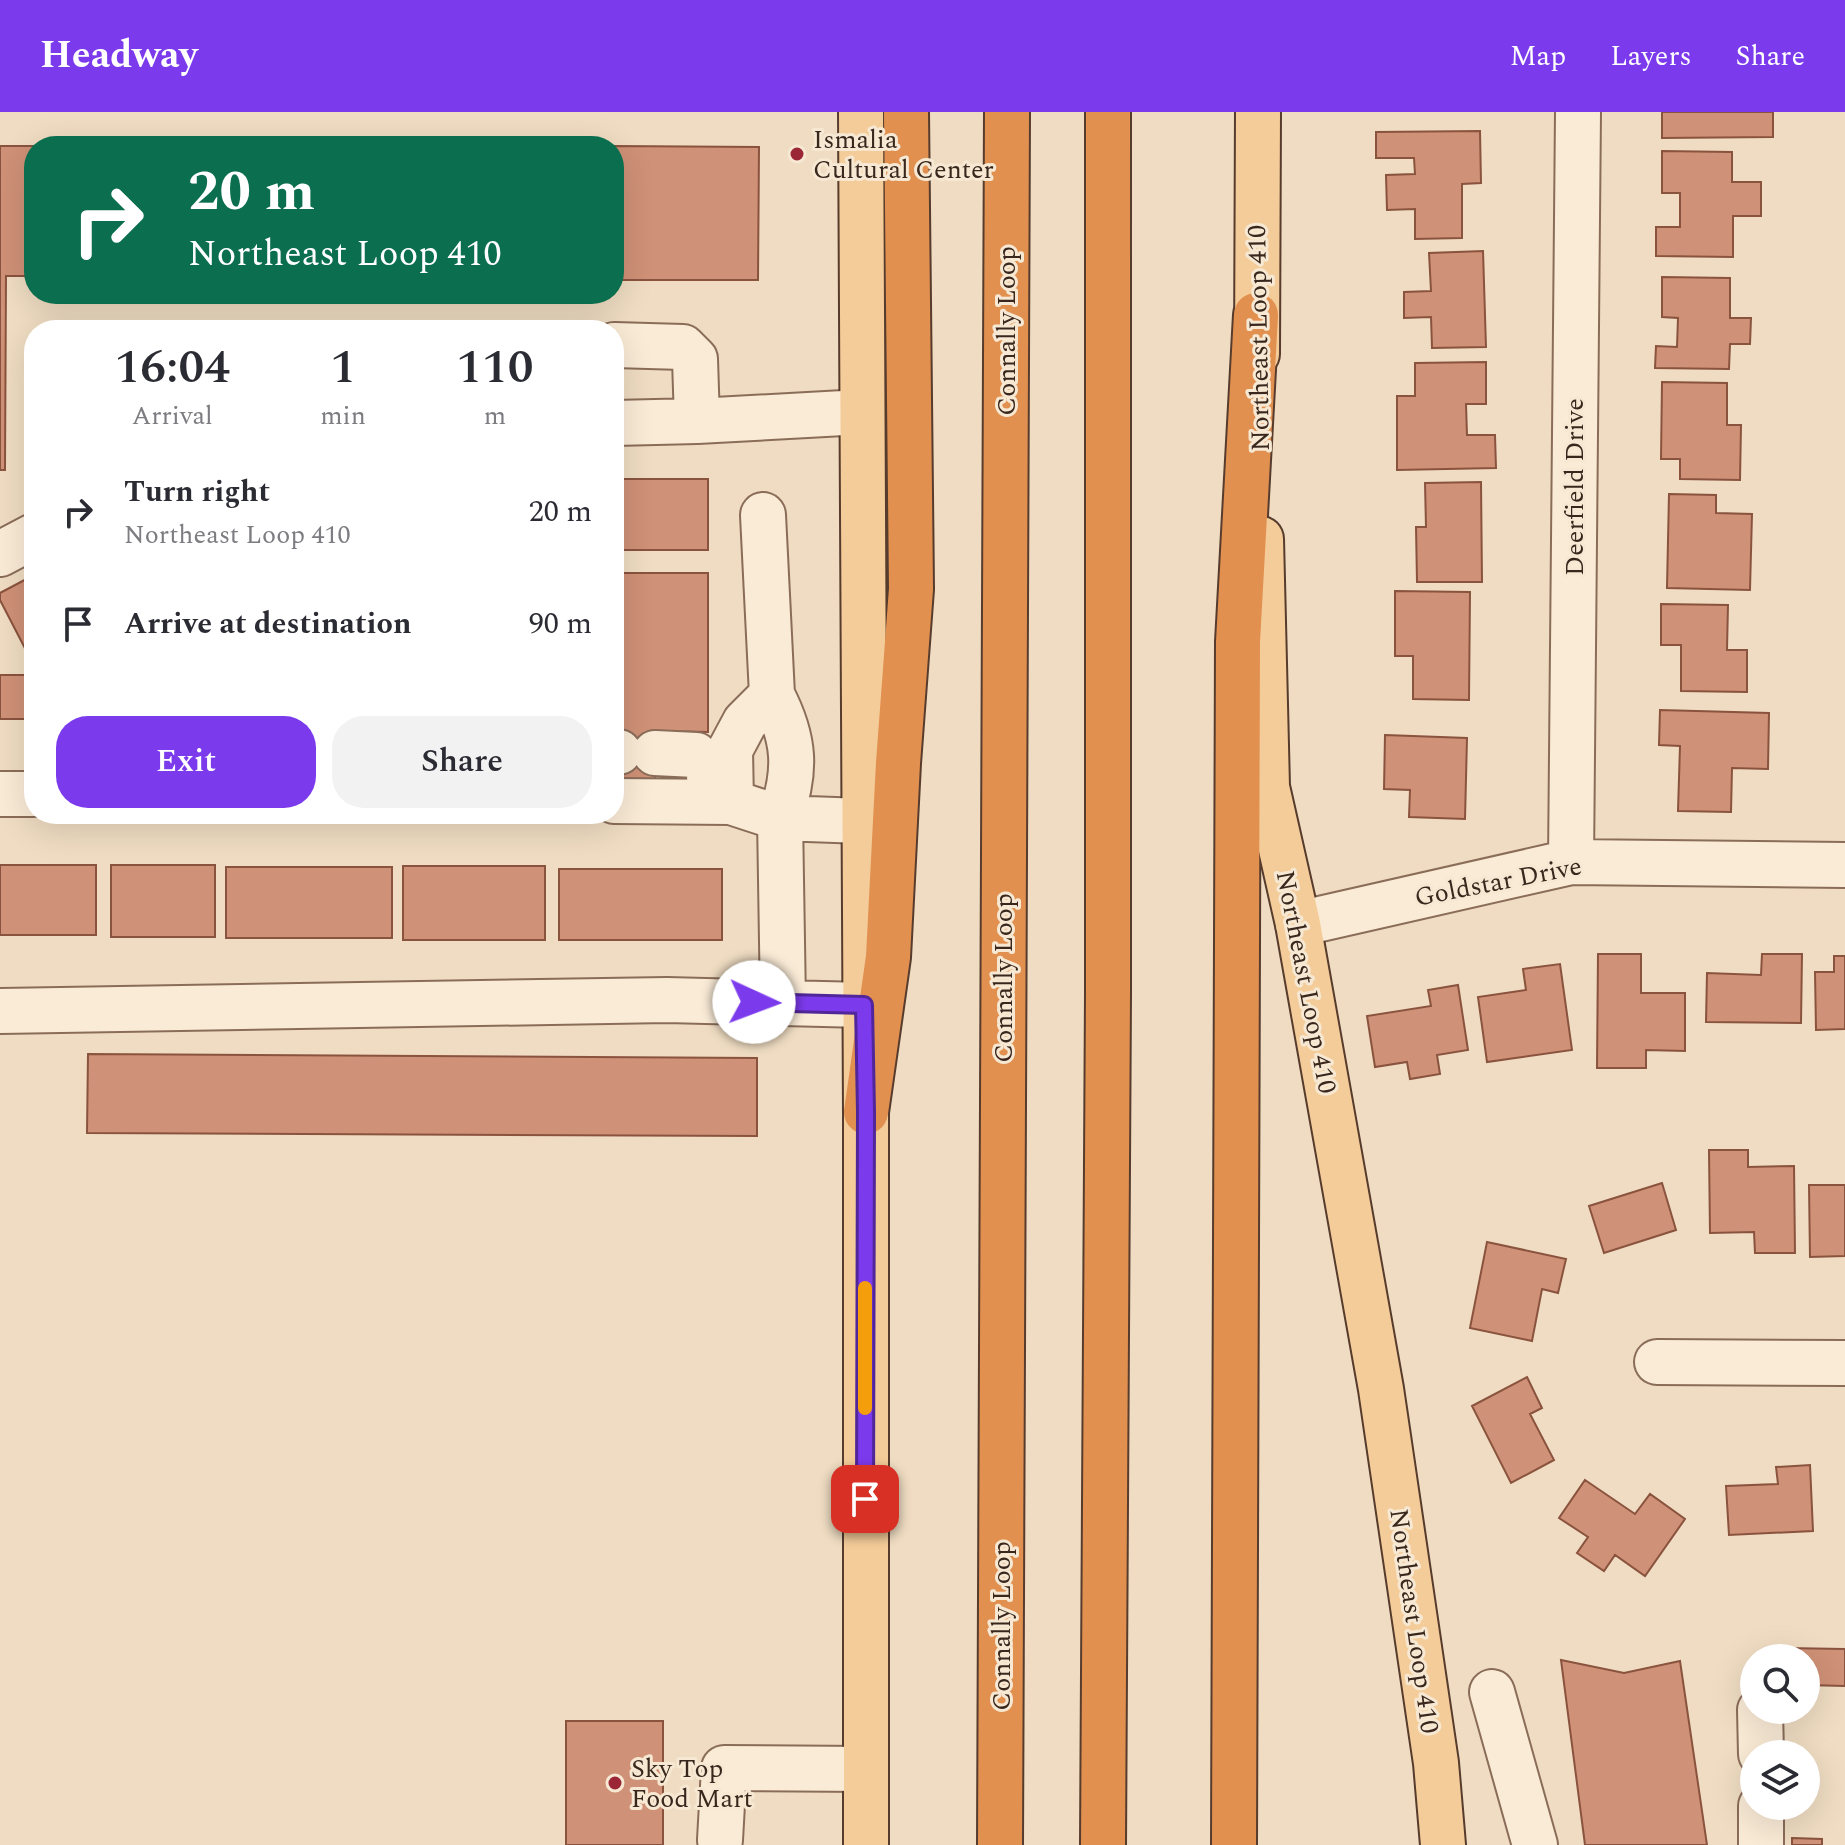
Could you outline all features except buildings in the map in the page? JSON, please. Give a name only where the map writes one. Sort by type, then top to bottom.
[{"type":"highway","points":[[866,1112],[888,957],[911,589],[906,112]]},
{"type":"highway","name":"Connally Loop","points":[[1000,1845],[1007,112]]},
{"type":"highway","points":[[1103,1845],[1108,1025],[1108,112]]},
{"type":"highway","points":[[1234,1845],[1238,642],[1256,315]]},
{"type":"main road","points":[[861,112],[870,1816]]},
{"type":"main road","name":"Northeast Loop 410","points":[[1258,112],[1256,315],[1267,787],[1298,924],[1381,1389],[1436,1763],[1443,1845]]},
{"type":"main road","points":[[1414,1845],[1436,1763]]},
{"type":"street","name":"Deerfield Drive","points":[[1571,862],[1578,112]]},
{"type":"street","points":[[624,345],[683,347],[695,359],[697,421]]},
{"type":"street","points":[[624,423],[862,412]]},
{"type":"street","points":[[763,515],[772,695],[785,720],[792,750],[790,789],[780,818],[783,1003]]},
{"type":"street","points":[[0,554],[24,541]]},
{"type":"street","points":[[722,802],[730,750],[745,722],[772,695]]},
{"type":"street","points":[[629,752],[696,755],[708,767],[722,802]]},
{"type":"street","points":[[0,794],[24,794]]},
{"type":"street","points":[[624,801],[722,802],[780,818],[863,821]]},
{"type":"street","name":"Goldstar Drive","points":[[1298,924],[1571,862],[1845,865]]},
{"type":"street","points":[[0,1011],[667,1000],[864,1005]]},
{"type":"street","points":[[1657,1362],[1845,1363]]},
{"type":"street","points":[[1492,1692],[1535,1845]]},
{"type":"street","points":[[712,1843],[724,1768],[870,1816]]},
{"type":"street","points":[[1761,1820],[1761,1845]]},
{"type":"slow traffic","points":[[865,1288],[865,1408]]},
{"type":"place","name":"Ismalia Cultural Center","points":[[797,154]]},
{"type":"place","name":"Sky Top Food Mart","points":[[615,1783]]},
{"type":"route","points":[[754,1002],[864,1005],[865,1499]]}]
